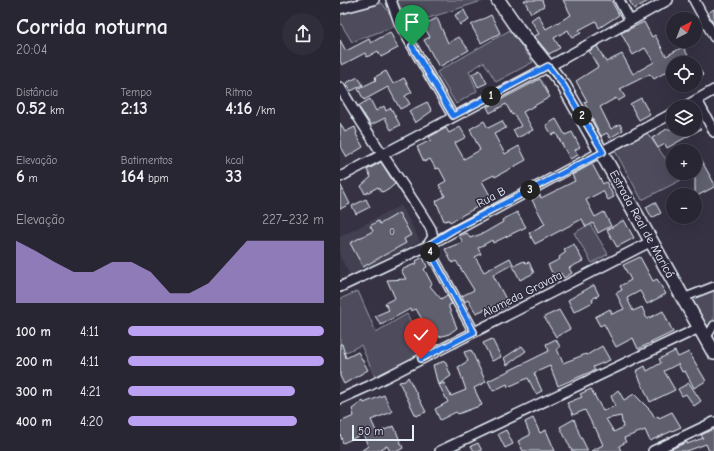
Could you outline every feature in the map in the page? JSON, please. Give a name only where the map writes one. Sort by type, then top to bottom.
[{"type":"main road","name":"Estrada Real de Maricá","points":[[498,0],[564,86],[603,152],[650,242],[714,353]]},
{"type":"street","points":[[340,9],[374,0]]},
{"type":"street","points":[[391,0],[400,25],[453,116]]},
{"type":"street","points":[[619,0],[630,21]]},
{"type":"street","points":[[340,177],[668,0]]},
{"type":"street","points":[[694,0],[714,37]]},
{"type":"street","points":[[340,87],[372,142],[383,153],[431,229],[433,237],[427,246],[474,332]]},
{"type":"street","points":[[696,100],[714,90]]},
{"type":"street","points":[[702,111],[714,132]]},
{"type":"street","name":"Rua B","points":[[340,287],[427,246],[453,230],[603,152],[666,117]]},
{"type":"street","name":"Alameda Gravata","points":[[340,399],[369,386],[650,242]]},
{"type":"street","points":[[683,298],[714,286]]},
{"type":"street","points":[[440,451],[702,333],[714,325]]},
{"type":"street","points":[[653,451],[714,422]]},
{"type":"shaded area","points":[[396,0],[485,0],[410,24]]},
{"type":"shaded area","points":[[382,3],[398,25],[352,42],[340,22],[340,14]]},
{"type":"shaded area","points":[[510,30],[533,62],[496,82],[484,62],[469,71],[477,91],[456,104],[437,72]]},
{"type":"shaded area","points":[[647,133],[666,159],[666,180],[681,180],[642,200],[615,151]]},
{"type":"shaded area","points":[[401,205],[420,241],[351,277],[340,257],[340,237]]},
{"type":"shaded area","points":[[590,224],[608,254],[592,263],[574,233]]},
{"type":"shaded area","points":[[714,290],[714,319],[707,330],[690,299]]},
{"type":"shaded area","points":[[358,291],[376,332],[407,314],[425,351],[375,377],[361,345],[340,355],[340,299]]},
{"type":"building","points":[[524,0],[542,0],[544,6],[531,13]]},
{"type":"building","points":[[563,0],[611,0],[619,15],[599,28],[596,21],[579,30],[581,33],[572,38],[568,30],[554,38],[560,48],[549,54],[534,36],[539,34],[531,20],[538,15],[546,29],[571,15]]},
{"type":"building","points":[[629,0],[650,0],[634,9]]},
{"type":"building","points":[[714,9],[714,24],[708,13]]},
{"type":"building","points":[[464,10],[469,20],[460,25],[455,15]]},
{"type":"building","points":[[491,15],[500,33],[481,43],[471,25]]},
{"type":"building","points":[[437,18],[448,43],[459,37],[469,50],[439,67],[424,40],[430,37],[423,25]]},
{"type":"building","points":[[644,22],[652,37],[655,35],[666,56],[666,72],[654,79],[650,74],[620,89],[625,97],[618,101],[616,98],[600,107],[611,129],[620,124],[623,130],[610,138],[607,133],[601,136],[584,102],[587,101],[576,81],[598,67],[589,51],[597,46],[606,62],[622,54],[633,74],[654,62],[645,48],[633,55],[621,33]]},
{"type":"building","points":[[390,32],[398,48],[381,57],[378,51],[367,57],[365,53],[342,65],[340,61],[340,40],[346,51],[369,39],[371,43]]},
{"type":"building","points":[[681,48],[684,48],[688,56],[666,56]]},
{"type":"building","points":[[480,70],[487,83],[478,87],[472,74]]},
{"type":"building","points":[[386,71],[393,84],[404,78],[412,92],[405,96],[410,104],[400,109],[388,87],[364,100],[358,89],[376,80],[375,77]]},
{"type":"building","points":[[358,77],[363,85],[351,91],[346,83]]},
{"type":"building","points":[[540,79],[550,97],[523,112],[533,130],[517,138],[513,130],[521,126],[514,114],[512,115],[506,104],[490,113],[487,107]]},
{"type":"building","points":[[641,98],[650,114],[639,120],[630,104]]},
{"type":"building","points":[[370,99],[376,111],[384,106],[386,111],[391,108],[400,125],[391,130],[385,118],[371,125],[358,106]]},
{"type":"building","points":[[427,102],[432,111],[415,123],[409,111]]},
{"type":"building","points":[[556,119],[565,135],[572,132],[580,147],[575,150],[578,155],[570,159],[556,133],[552,135],[546,125]]},
{"type":"building","points":[[484,121],[488,128],[502,121],[506,128],[494,134],[505,154],[519,146],[526,160],[495,177],[494,175],[482,181],[492,199],[450,222],[449,220],[444,221],[436,201],[445,196],[439,185],[446,181],[439,168],[436,169],[430,159],[424,162],[417,147],[431,140],[429,137],[446,128],[449,133],[460,127],[466,137],[455,143],[464,159],[480,150],[470,129]]},
{"type":"building","points":[[340,123],[345,132],[355,127],[356,134],[363,147],[347,157],[340,145]]},
{"type":"building","points":[[666,130],[666,136],[688,136],[674,144],[666,144],[666,146],[665,144],[658,148],[652,138]]},
{"type":"building","points":[[381,162],[395,184],[388,190],[381,192],[378,187],[365,194],[361,186],[371,177],[367,170]]},
{"type":"building","points":[[702,162],[714,183],[714,187],[702,193],[702,188],[695,188],[695,180],[702,180]]},
{"type":"building","points":[[592,164],[603,184],[606,182],[614,197],[608,200],[603,191],[586,200],[595,217],[604,212],[611,226],[598,233],[593,223],[586,227],[582,219],[535,244],[529,233],[545,224],[532,200],[540,195],[541,198],[575,181],[572,175]]},
{"type":"building","points":[[340,184],[350,204],[340,209]]},
{"type":"building","points":[[366,199],[370,207],[356,214],[352,206]]},
{"type":"building","points":[[655,202],[661,213],[652,218],[646,207]]},
{"type":"building","points":[[517,212],[526,227],[493,243],[492,240],[478,248],[481,254],[475,257],[484,272],[510,258],[513,264],[493,275],[508,303],[507,306],[496,312],[493,306],[476,313],[468,300],[465,302],[462,296],[474,290],[456,261],[452,263],[445,249],[463,242],[459,236],[467,233],[470,238],[484,233],[503,222],[502,220]]},
{"type":"building","points":[[399,213],[411,235],[404,239],[406,243],[363,267],[350,243],[373,231],[370,226],[378,221],[380,224]]},
{"type":"building","points":[[624,220],[634,238],[617,247],[607,230]]},
{"type":"building","points":[[574,244],[583,261],[569,268],[572,273],[564,278],[561,273],[554,277],[548,265],[560,259],[559,257],[566,252],[564,249]]},
{"type":"building","points":[[423,257],[427,267],[424,269],[432,284],[430,286],[441,299],[447,295],[452,304],[449,305],[449,308],[457,328],[449,334],[439,337],[436,331],[424,339],[421,332],[427,328],[416,309],[411,311],[410,309],[381,325],[375,316],[389,310],[385,303],[395,298],[387,280],[406,279],[401,270],[417,263],[416,261]]},
{"type":"building","points":[[640,257],[653,281],[657,279],[666,294],[647,304],[640,291],[627,298],[633,311],[642,307],[647,319],[663,311],[673,332],[638,349],[633,338],[616,347],[604,324],[600,326],[595,317],[610,309],[612,314],[624,309],[616,293],[622,290],[620,286],[631,280],[623,265]]},
{"type":"building","points":[[524,261],[526,263],[529,262],[534,273],[520,280],[513,266]]},
{"type":"building","points":[[594,285],[599,295],[592,299],[593,302],[574,312],[568,300]]},
{"type":"building","points":[[559,310],[570,329],[556,337],[544,317]]},
{"type":"building","points":[[492,339],[501,357],[492,361],[483,343]]},
{"type":"building","points":[[556,339],[560,347],[557,349],[563,363],[586,354],[587,355],[602,346],[610,360],[593,367],[595,370],[558,386],[550,366],[534,373],[542,391],[536,394],[528,378],[508,387],[507,384],[493,391],[488,381],[549,351],[546,344]]},
{"type":"building","points":[[340,344],[342,344],[346,358],[358,352],[368,370],[344,384],[340,376]]},
{"type":"building","points":[[522,346],[526,351],[507,365],[504,358]]},
{"type":"building","points":[[471,350],[486,382],[474,388],[482,405],[458,414],[456,412],[440,420],[435,409],[448,402],[439,385],[444,383],[451,396],[466,390],[458,367],[468,361],[464,352]]},
{"type":"building","points":[[675,351],[678,357],[689,352],[706,381],[694,388],[685,371],[682,372],[678,364],[664,371],[675,390],[650,402],[636,371],[645,366],[647,371],[661,363],[659,359]]},
{"type":"building","points":[[445,361],[451,376],[438,385],[433,365]]},
{"type":"building","points":[[408,377],[426,412],[416,416],[399,382],[405,381]]},
{"type":"building","points":[[689,383],[701,401],[694,406],[686,394],[682,396],[678,389]]},
{"type":"building","points":[[591,389],[603,411],[615,406],[611,396],[618,390],[624,400],[634,394],[651,411],[655,418],[658,416],[659,418],[672,412],[681,427],[650,441],[645,430],[624,438],[626,442],[619,446],[621,451],[591,451],[603,445],[595,427],[594,428],[585,410],[573,415],[567,403],[582,397],[580,394]],"holes":[[[621,416],[623,427],[614,432],[606,419]]]},
{"type":"building","points":[[384,395],[392,412],[371,420],[377,433],[394,426],[403,448],[398,451],[390,451],[387,446],[377,451],[361,451],[368,446],[363,434],[343,443],[340,434],[340,422],[354,416],[352,409],[363,401],[364,403]]},
{"type":"building","points":[[533,418],[540,433],[546,430],[555,451],[523,451],[518,441],[530,435],[525,422]]},
{"type":"building","points":[[574,419],[588,451],[572,451],[560,427]]},
{"type":"building","points":[[714,429],[714,451],[709,451],[706,444],[687,451],[667,451],[687,442],[687,444],[703,438],[701,435]]},
{"type":"building","points":[[506,430],[513,444],[505,448],[498,434]]},
{"type":"building","points":[[478,443],[482,451],[474,451],[471,446]]},
{"type":"route","points":[[412,46],[453,116],[548,66],[564,86],[603,152],[453,230],[427,246],[474,332],[421,359]]}]
